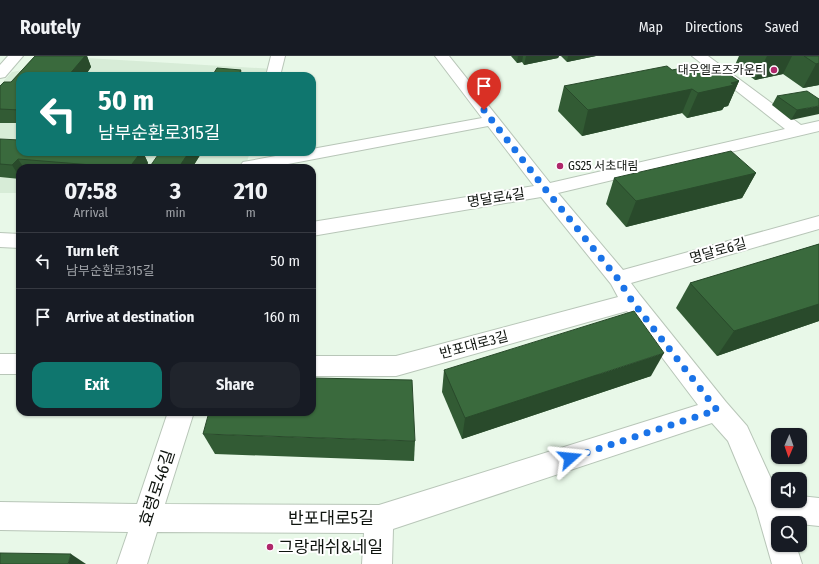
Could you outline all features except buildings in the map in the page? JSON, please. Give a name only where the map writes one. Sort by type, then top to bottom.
[{"type":"street","points":[[0,74],[16,56]]},
{"type":"street","points":[[274,72],[278,56]]},
{"type":"street","points":[[442,56],[546,190],[618,279],[632,301],[717,410],[738,434],[772,516]]},
{"type":"street","points":[[699,56],[798,130]]},
{"type":"street","points":[[316,151],[492,121]]},
{"type":"street","name":"명달로4길","points":[[316,227],[546,190],[819,126]]},
{"type":"street","points":[[250,162],[285,156]]},
{"type":"street","name":"명달로6길","points":[[618,279],[819,222]]},
{"type":"street","points":[[0,240],[16,241]]},
{"type":"street","name":"반포대로3길","points":[[316,366],[396,366],[632,301]]},
{"type":"street","points":[[0,364],[16,364]]},
{"type":"street","name":"반포대로5길","points":[[0,516],[379,519],[717,410]]},
{"type":"street","name":"효령로46길","points":[[132,564],[180,416]]},
{"type":"street","points":[[770,508],[819,512]]},
{"type":"street","points":[[377,564],[379,519]]},
{"type":"street","points":[[783,552],[787,564]]},
{"type":"shaded area","points":[[86,58],[275,69],[274,72],[16,72],[16,156],[249,156],[246,164],[16,164],[16,193],[0,193],[0,85],[12,72]]},
{"type":"place","name":"대우엘로즈카운티","points":[[774,70]]},
{"type":"place","name":"GS25 서초대림","points":[[560,166]]},
{"type":"place","name":"그랑래쉬&네일","points":[[270,547]]},
{"type":"route","points":[[484,110],[618,279],[632,301],[717,410],[570,458]]}]
